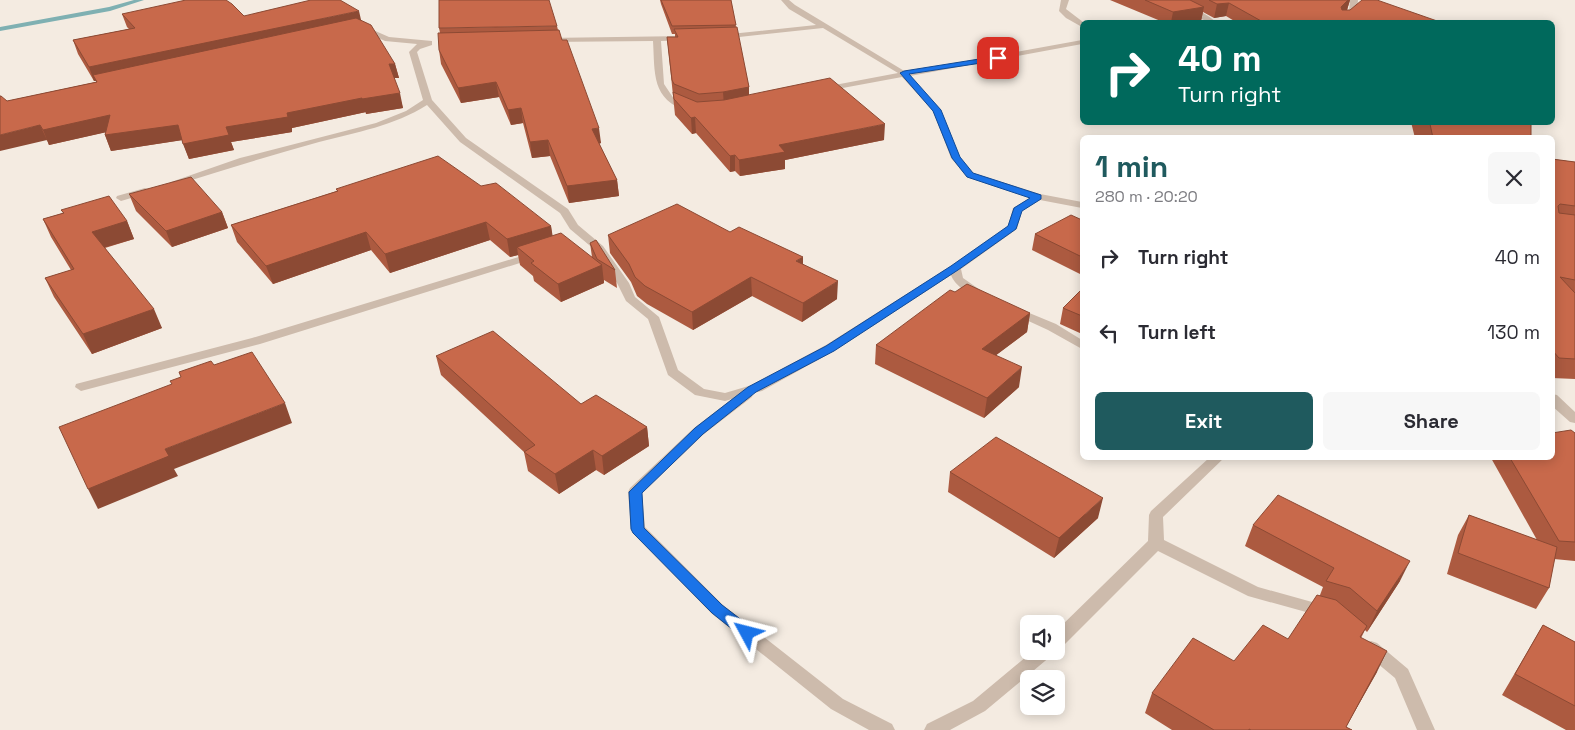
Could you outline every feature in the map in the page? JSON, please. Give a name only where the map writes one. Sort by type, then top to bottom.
[{"type":"street","points":[[785,0],[792,7],[904,73],[937,110],[956,158],[970,175],[1038,197],[1080,206]]},
{"type":"street","points":[[1065,0],[1062,9],[1080,23]]},
{"type":"street","points":[[1165,0],[1191,10],[1208,20]]},
{"type":"street","points":[[1343,20],[1353,12],[1354,0]]},
{"type":"street","points":[[782,32],[819,23]]},
{"type":"street","points":[[350,29],[360,27],[388,39],[433,43],[417,47],[413,52],[428,101],[463,140],[564,212],[574,227],[599,248],[623,283],[630,300],[653,317],[672,372],[700,392],[725,398],[752,389],[830,348],[955,268],[1012,227],[1017,210],[1038,197]]},
{"type":"street","points":[[716,37],[782,32],[841,36]]},
{"type":"street","points":[[538,40],[696,38]]},
{"type":"street","points":[[656,39],[660,84],[671,101],[698,113]]},
{"type":"street","points":[[818,91],[904,73],[1080,42]]},
{"type":"street","points":[[121,198],[243,160],[379,125],[409,113],[428,101]]},
{"type":"street","points":[[569,242],[574,227]]},
{"type":"street","points":[[81,387],[256,341],[548,251]]},
{"type":"street","points":[[955,268],[958,280],[990,300]]},
{"type":"street","points":[[1007,308],[1052,327],[1080,344]]},
{"type":"street","points":[[752,389],[699,431],[635,492],[638,529],[717,609],[837,704],[886,730]]},
{"type":"street","points":[[1555,401],[1575,419]]},
{"type":"street","points":[[1065,633],[1156,543],[1156,515],[1214,460]]},
{"type":"street","points":[[1156,543],[1254,592],[1333,614],[1340,620]]},
{"type":"street","points":[[1360,638],[1402,674],[1426,730]]},
{"type":"street","points":[[933,730],[979,706],[1034,660]]},
{"type":"building","points":[[186,0],[226,0],[244,16],[311,0],[340,0],[359,11],[89,67],[73,40],[135,28],[122,14]]},
{"type":"building","points":[[439,0],[549,0],[557,26],[439,28]]},
{"type":"building","points":[[661,0],[731,0],[736,25],[672,26]]},
{"type":"building","points":[[1145,0],[1190,0],[1204,7],[1173,12]]},
{"type":"building","points":[[1209,0],[1348,0],[1341,7],[1342,10],[1350,10],[1362,0],[1377,0],[1434,20],[1259,20],[1229,3],[1217,4]]},
{"type":"building","points":[[356,18],[371,25],[395,64],[389,64],[400,93],[362,98],[287,113],[288,117],[226,127],[229,135],[183,144],[178,125],[105,135],[110,115],[43,130],[40,125],[0,135],[0,96],[7,101],[97,82],[93,75]]},
{"type":"building","points":[[737,27],[749,87],[699,94],[674,84],[667,37],[678,37],[674,29]]},
{"type":"building","points":[[559,30],[562,40],[567,40],[599,128],[592,129],[617,180],[567,186],[548,140],[530,142],[521,108],[508,110],[496,82],[458,88],[439,50],[438,33]]},
{"type":"building","points":[[830,78],[885,124],[779,145],[785,152],[739,160],[735,155],[730,156],[695,117],[691,118],[674,99],[673,92],[697,102],[724,100]]},
{"type":"building","points":[[1430,125],[1531,125],[1531,135],[1432,135]]},
{"type":"building","points":[[438,156],[481,186],[496,183],[551,226],[507,239],[486,222],[385,254],[366,232],[266,266],[231,225],[338,191],[336,189]]},
{"type":"building","points":[[1555,159],[1575,162],[1575,206],[1560,204],[1558,206],[1559,213],[1575,215],[1575,280],[1560,277],[1575,293],[1575,359],[1559,358],[1555,353]]},
{"type":"building","points":[[191,177],[222,212],[166,231],[129,194]]},
{"type":"building","points":[[109,196],[127,221],[92,232],[154,309],[83,334],[45,278],[74,269],[43,219],[64,213],[61,210]]},
{"type":"building","points":[[677,204],[730,232],[739,227],[803,257],[796,261],[838,281],[803,303],[751,277],[692,312],[645,286],[635,277],[629,264],[608,235]]},
{"type":"building","points":[[1071,215],[1080,219],[1080,256],[1035,234]]},
{"type":"building","points":[[561,233],[602,265],[558,284],[531,263],[534,261],[517,247]]},
{"type":"building","points":[[596,240],[615,270],[597,259],[590,243]]},
{"type":"building","points":[[967,284],[1030,313],[982,349],[1022,367],[987,398],[876,345],[950,290],[955,292]]},
{"type":"building","points":[[1080,291],[1080,315],[1063,308]]},
{"type":"building","points":[[493,331],[581,404],[596,395],[647,427],[602,456],[593,450],[555,474],[524,452],[535,445],[436,356]]},
{"type":"building","points":[[252,352],[285,403],[165,449],[169,456],[88,489],[59,427],[172,384],[170,381],[181,377],[179,372],[211,361],[214,365]]},
{"type":"building","points":[[1571,430],[1575,433],[1575,542],[1559,541],[1511,460],[1555,460],[1555,433]]},
{"type":"building","points":[[996,437],[1103,498],[1059,538],[950,472]]},
{"type":"building","points":[[1278,495],[1410,561],[1377,611],[1350,588],[1326,581],[1334,568],[1253,525]]},
{"type":"building","points":[[1469,515],[1557,547],[1549,588],[1458,553]]},
{"type":"building","points":[[1317,595],[1336,600],[1367,626],[1360,637],[1387,651],[1346,727],[1352,730],[1214,730],[1152,693],[1193,638],[1234,661],[1263,625],[1288,639]]},
{"type":"building","points":[[1543,625],[1575,642],[1575,706],[1515,674]]},
{"type":"waterway","points":[[0,29],[110,9],[141,0]]},
{"type":"route","points":[[747,633],[717,609],[638,529],[635,492],[699,431],[752,389],[830,348],[955,268],[1012,227],[1017,210],[1038,197],[970,175],[956,158],[937,110],[904,73],[998,58]]}]
